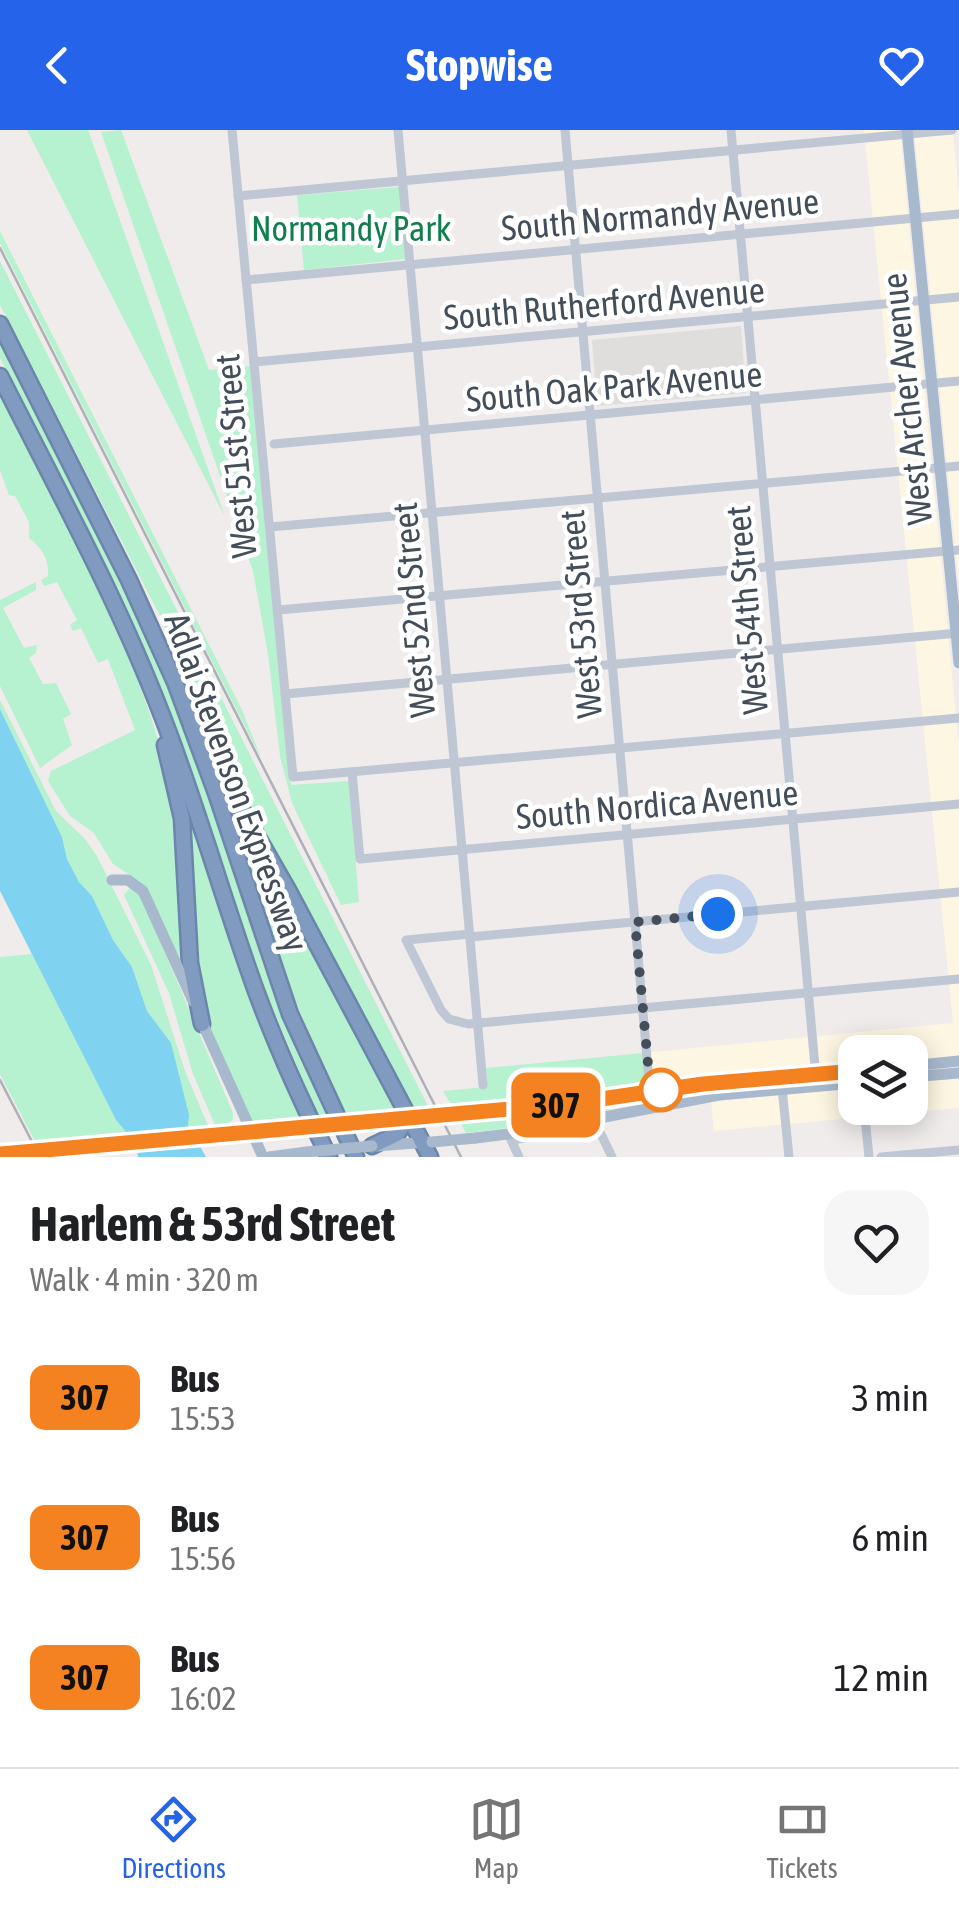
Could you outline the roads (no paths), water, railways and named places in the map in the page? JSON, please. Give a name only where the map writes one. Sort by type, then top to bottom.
[{"type":"highway","name":"Adlai Stevenson Expressway","points":[[0,324],[129,580],[196,736],[290,1014],[356,1157]]},
{"type":"highway","name":"Adlai Stevenson Expressway","points":[[0,376],[124,626],[188,782],[268,1022],[329,1157]]},
{"type":"highway","points":[[129,580],[161,632],[237,802],[432,1148]]},
{"type":"highway","points":[[124,626],[178,794],[190,963],[202,1024]]},
{"type":"highway","points":[[372,1146],[397,1134],[413,1118]]},
{"type":"main road","name":"West Archer Avenue","points":[[908,132],[940,468],[954,550],[959,664]]},
{"type":"main road","points":[[112,880],[136,884],[150,900],[202,1024],[266,1157]]},
{"type":"main road","points":[[928,1065],[959,1062]]},
{"type":"main road","points":[[928,1076],[959,1073]]},
{"type":"main road","points":[[266,1157],[372,1146],[432,1148],[838,1075]]},
{"type":"main road","points":[[816,1080],[838,1081]]},
{"type":"main road","points":[[2,1153],[567,1104],[703,1084],[781,1084]]},
{"type":"main road","points":[[224,1135],[242,1112]]},
{"type":"main road","points":[[266,1157],[272,1140],[295,1130]]},
{"type":"street","name":"West 51st Street","points":[[232,130],[293,777],[352,772]]},
{"type":"street","name":"West 52nd Street","points":[[398,130],[483,1085]]},
{"type":"street","name":"West 53rd Street","points":[[565,130],[650,1092]]},
{"type":"street","name":"West 54th Street","points":[[731,130],[816,1080]]},
{"type":"street","points":[[238,196],[952,130]]},
{"type":"street","name":"South Normandy Avenue","points":[[246,280],[959,214]]},
{"type":"street","name":"South Rutherford Avenue","points":[[254,362],[959,297]]},
{"type":"street","name":"South Oak Park Avenue","points":[[274,444],[959,382]]},
{"type":"street","points":[[270,527],[959,466]]},
{"type":"street","points":[[278,610],[954,550]]},
{"type":"street","points":[[286,694],[958,633]]},
{"type":"street","points":[[352,772],[959,718]]},
{"type":"street","name":"South Nordica Avenue","points":[[352,772],[360,859],[959,804]]},
{"type":"street","points":[[959,892],[406,940],[441,1010],[459,1023],[959,979]]},
{"type":"street","points":[[781,1084],[788,1157]]},
{"type":"street","points":[[866,1125],[869,1157]]},
{"type":"street","points":[[519,1157],[511,1140],[598,1128],[612,1157]]},
{"type":"street","points":[[881,1157],[959,1150]]},
{"type":"water","points":[[0,709],[62,837],[67,859],[132,967],[147,1011],[171,1043],[189,1115],[188,1125],[206,1157],[138,1157],[135,1132],[126,1132],[116,1120],[0,891]]},
{"type":"railway","points":[[0,248],[461,1157]]},
{"type":"railway","points":[[0,1080],[40,1157]]},
{"type":"park label","name":"Normandy Park","points":[[351,228]]}]
